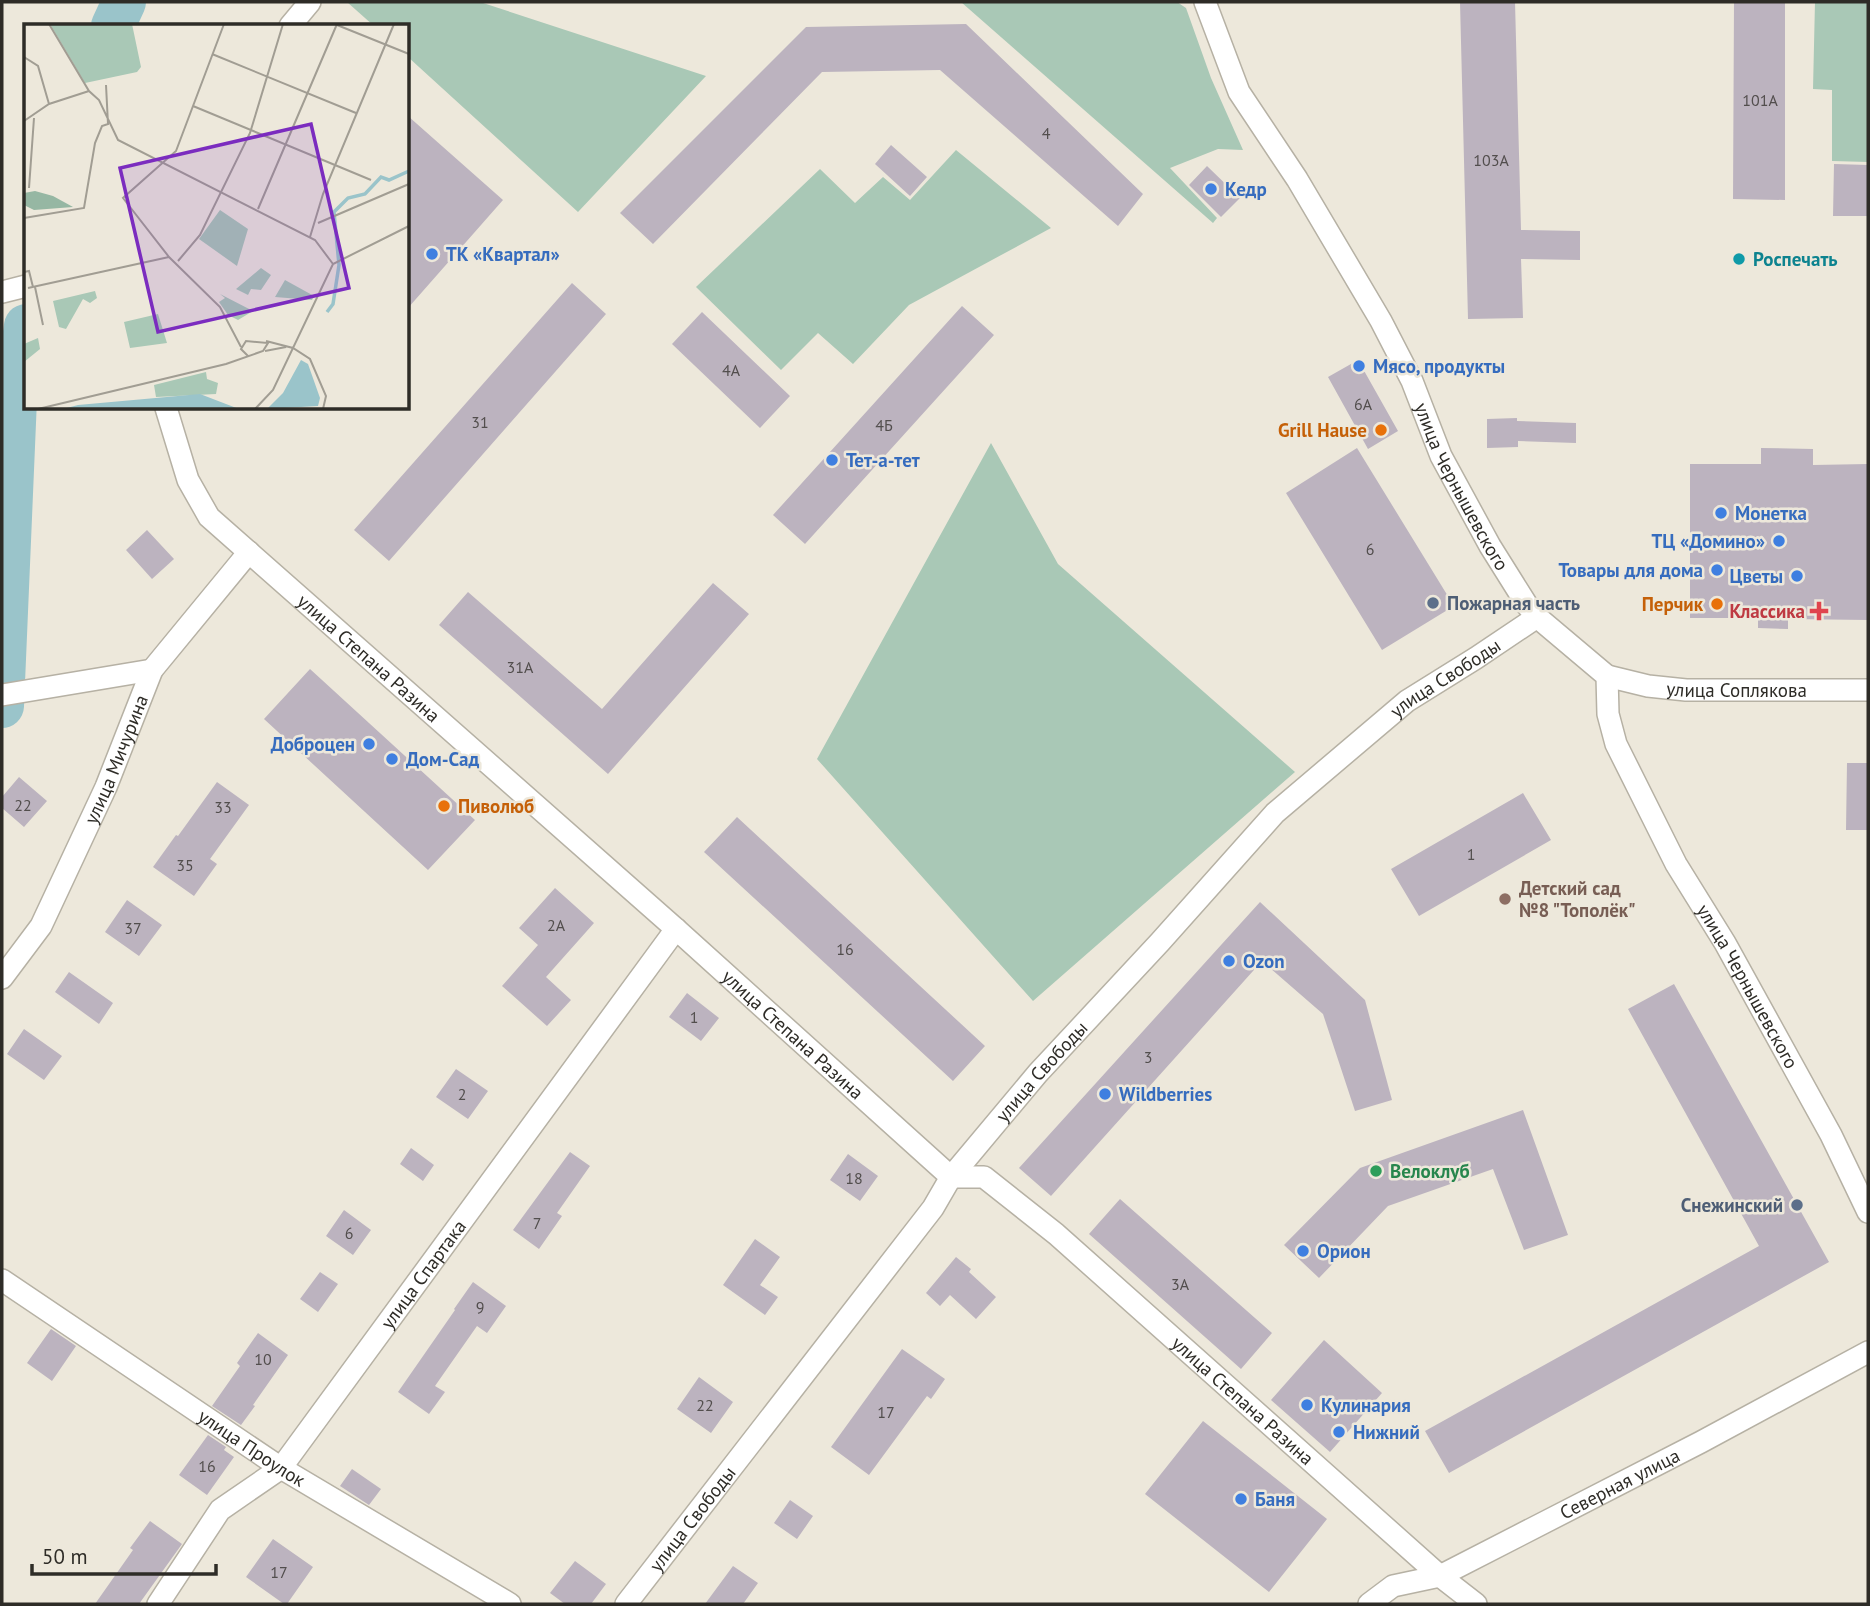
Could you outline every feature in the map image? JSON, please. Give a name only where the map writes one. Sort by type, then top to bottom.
[{"type":"street","points":[[291,24],[310,2]]},
{"type":"street","name":"улица Чернышевского","points":[[1205,2],[1239,92],[1297,179],[1352,270],[1412,381],[1441,456],[1490,546],[1537,617],[1607,676],[1608,714],[1616,744],[1676,864],[1745,979],[1831,1135],[1868,1212]]},
{"type":"street","name":"улица Степана Разина","points":[[167,410],[188,480],[209,517],[676,929],[951,1177],[984,1177],[1056,1234],[1440,1576],[1476,1604]]},
{"type":"street","name":"улица Мичурина","points":[[2,978],[41,926],[106,787],[152,670],[249,552]]},
{"type":"street","name":"улица Свободы","points":[[626,1604],[933,1208],[951,1177],[1038,1073],[1275,813],[1407,701],[1537,617]]},
{"type":"street","points":[[2,695],[152,670]]},
{"type":"street","name":"улица Соплякова","points":[[1607,676],[1647,686],[1686,690],[1868,690]]},
{"type":"street","name":"улица Спартака","points":[[158,1604],[219,1510],[281,1468],[676,929]]},
{"type":"street","name":"улица Проулок","points":[[2,1280],[281,1468],[510,1604]]},
{"type":"street","name":"Северная улица","points":[[1369,1604],[1393,1586],[1440,1576],[1701,1442],[1868,1352]]},
{"type":"green space","points":[[347,2],[480,2],[706,76],[578,212],[410,59],[410,24],[372,24]]},
{"type":"green space","points":[[961,2],[1177,2],[1186,8],[1211,78],[1243,150],[1218,149],[1170,168],[1217,218],[1213,223]]},
{"type":"green space","points":[[1815,2],[1868,2],[1868,162],[1832,161],[1832,90],[1813,89]]},
{"type":"green space","points":[[956,150],[1051,228],[909,305],[853,364],[818,333],[781,370],[696,287],[820,169],[855,203],[883,177],[910,200]]},
{"type":"green space","points":[[991,443],[1058,564],[1295,772],[1033,1001],[817,759]]},
{"type":"building","points":[[1460,2],[1515,2],[1521,230],[1580,231],[1580,260],[1521,259],[1523,318],[1468,319]]},
{"type":"building","points":[[1734,2],[1785,2],[1785,200],[1733,199]]},
{"type":"building","points":[[966,24],[1143,194],[1118,226],[940,70],[822,72],[653,244],[620,213],[806,27]]},
{"type":"building","name":"ТК «Квартал»","points":[[410,118],[503,200],[410,306]]},
{"type":"building","points":[[891,145],[927,177],[910,196],[875,164]]},
{"type":"building","points":[[1834,164],[1868,165],[1868,216],[1833,216]]},
{"type":"building","points":[[1207,166],[1240,198],[1221,217],[1189,185]]},
{"type":"building","points":[[572,283],[606,314],[389,561],[354,530]]},
{"type":"building","points":[[962,306],[994,335],[805,544],[773,515]]},
{"type":"building","points":[[702,312],[790,396],[760,428],[672,344]]},
{"type":"building","points":[[1358,360],[1398,431],[1368,449],[1328,377]]},
{"type":"building","points":[[1517,418],[1517,421],[1576,423],[1576,443],[1518,441],[1518,447],[1487,448],[1487,419]]},
{"type":"building","points":[[1357,448],[1454,606],[1382,650],[1286,493]]},
{"type":"building","name":"ТЦ «Домино»","points":[[1761,448],[1813,449],[1813,465],[1868,464],[1868,620],[1788,619],[1788,629],[1758,628],[1758,618],[1690,618],[1690,464],[1761,464]]},
{"type":"building","points":[[147,530],[174,559],[152,579],[126,550]]},
{"type":"building","points":[[713,583],[749,614],[608,774],[439,625],[468,592],[602,709]]},
{"type":"building","points":[[310,669],[475,820],[428,870],[264,719]]},
{"type":"building","points":[[1847,763],[1868,763],[1868,830],[1846,830]]},
{"type":"building","points":[[19,777],[47,801],[24,827],[2,808],[2,797]]},
{"type":"building","points":[[217,782],[249,805],[210,859],[217,864],[194,896],[153,867]]},
{"type":"building","points":[[1523,793],[1551,840],[1419,916],[1391,869]]},
{"type":"building","points":[[737,817],[985,1046],[953,1081],[704,852]]},
{"type":"building","points":[[555,888],[594,923],[546,977],[571,1000],[547,1026],[502,986],[538,945],[519,928]]},
{"type":"building","points":[[127,900],[162,925],[139,956],[105,932]]},
{"type":"building","points":[[1260,902],[1365,1000],[1392,1100],[1355,1111],[1323,1014],[1262,961],[1051,1196],[1019,1168]]},
{"type":"building","points":[[69,972],[113,1003],[99,1024],[55,992]]},
{"type":"building","points":[[1674,984],[1829,1262],[1449,1473],[1425,1431],[1759,1246],[1628,1009]]},
{"type":"building","points":[[687,993],[719,1018],[701,1041],[669,1017]]},
{"type":"building","points":[[24,1029],[62,1056],[44,1080],[7,1054]]},
{"type":"building","points":[[456,1069],[488,1091],[468,1119],[436,1097]]},
{"type":"building","points":[[1523,1110],[1568,1235],[1524,1250],[1493,1169],[1388,1206],[1319,1278],[1284,1245],[1360,1168]]},
{"type":"building","points":[[411,1148],[434,1165],[423,1181],[400,1164]]},
{"type":"building","points":[[570,1152],[590,1166],[557,1213],[562,1216],[539,1249],[513,1230]]},
{"type":"building","points":[[848,1154],[878,1176],[860,1201],[830,1180]]},
{"type":"building","points":[[1120,1199],[1272,1333],[1241,1369],[1089,1234]]},
{"type":"building","points":[[344,1210],[371,1230],[353,1255],[326,1236]]},
{"type":"building","points":[[755,1239],[780,1257],[760,1285],[778,1297],[765,1315],[723,1285]]},
{"type":"building","points":[[956,1257],[971,1269],[969,1272],[996,1297],[976,1319],[950,1295],[940,1306],[926,1293]]},
{"type":"building","points":[[320,1272],[338,1284],[318,1312],[300,1299]]},
{"type":"building","points":[[473,1282],[506,1306],[487,1333],[477,1326],[435,1386],[445,1392],[429,1414],[398,1392]]},
{"type":"building","points":[[51,1329],[76,1346],[52,1381],[27,1363]]},
{"type":"building","points":[[258,1333],[288,1355],[241,1425],[212,1406],[240,1366],[237,1363]]},
{"type":"building","points":[[1324,1340],[1382,1393],[1330,1452],[1271,1400]]},
{"type":"building","points":[[902,1349],[945,1379],[931,1399],[927,1396],[869,1475],[831,1447]]},
{"type":"building","points":[[699,1377],[733,1402],[711,1433],[677,1409]]},
{"type":"building","points":[[1203,1421],[1327,1519],[1269,1592],[1145,1494]]},
{"type":"building","points":[[208,1435],[226,1447],[224,1450],[234,1457],[207,1495],[179,1475]]},
{"type":"building","points":[[352,1469],[381,1489],[369,1505],[340,1486]]},
{"type":"building","points":[[790,1500],[813,1516],[797,1539],[774,1523]]},
{"type":"building","points":[[150,1521],[182,1544],[139,1604],[95,1604],[133,1550],[130,1548]]},
{"type":"building","points":[[273,1539],[313,1567],[287,1604],[246,1577]]},
{"type":"building","points":[[575,1561],[606,1584],[591,1604],[565,1604],[550,1593]]},
{"type":"building","points":[[733,1566],[758,1583],[743,1604],[705,1604]]},
{"type":"waterway","points":[[114,24],[124,2]]},
{"type":"waterway","points":[[2,706],[15,399],[24,339]]},
{"type":"place","name":"Кедр","points":[[1211,189]]},
{"type":"place","name":"ТК «Квартал»","points":[[432,254]]},
{"type":"place","name":"Роспечать","points":[[1739,259]]},
{"type":"place","name":"Мясо, продукты","points":[[1359,366]]},
{"type":"place","name":"Grill Hause","points":[[1381,430]]},
{"type":"place","name":"Тет-а-тет","points":[[832,460]]},
{"type":"place","name":"Монетка","points":[[1721,513]]},
{"type":"place","name":"ТЦ «Домино»","points":[[1779,541]]},
{"type":"place","name":"Товары для дома","points":[[1717,570]]},
{"type":"place","name":"Цветы","points":[[1797,576]]},
{"type":"place","name":"Пожарная часть","points":[[1433,603]]},
{"type":"place","name":"Перчик","points":[[1717,604]]},
{"type":"place","name":"Классика","points":[[1819,611]]},
{"type":"place","name":"Доброцен","points":[[369,744]]},
{"type":"place","name":"Дом-Сад","points":[[392,759]]},
{"type":"place","name":"Пиволюб","points":[[444,806]]},
{"type":"place","name":"Детский сад №8 \"Тополёк\"","points":[[1505,899]]},
{"type":"place","name":"Ozon","points":[[1229,961]]},
{"type":"place","name":"Wildberries","points":[[1105,1094]]},
{"type":"place","name":"Велоклуб","points":[[1376,1171]]},
{"type":"place","name":"Снежинский","points":[[1797,1205]]},
{"type":"place","name":"Орион","points":[[1303,1251]]},
{"type":"place","name":"Кулинария","points":[[1307,1405]]},
{"type":"place","name":"Нижний","points":[[1339,1432]]},
{"type":"place","name":"Баня","points":[[1241,1499]]}]
